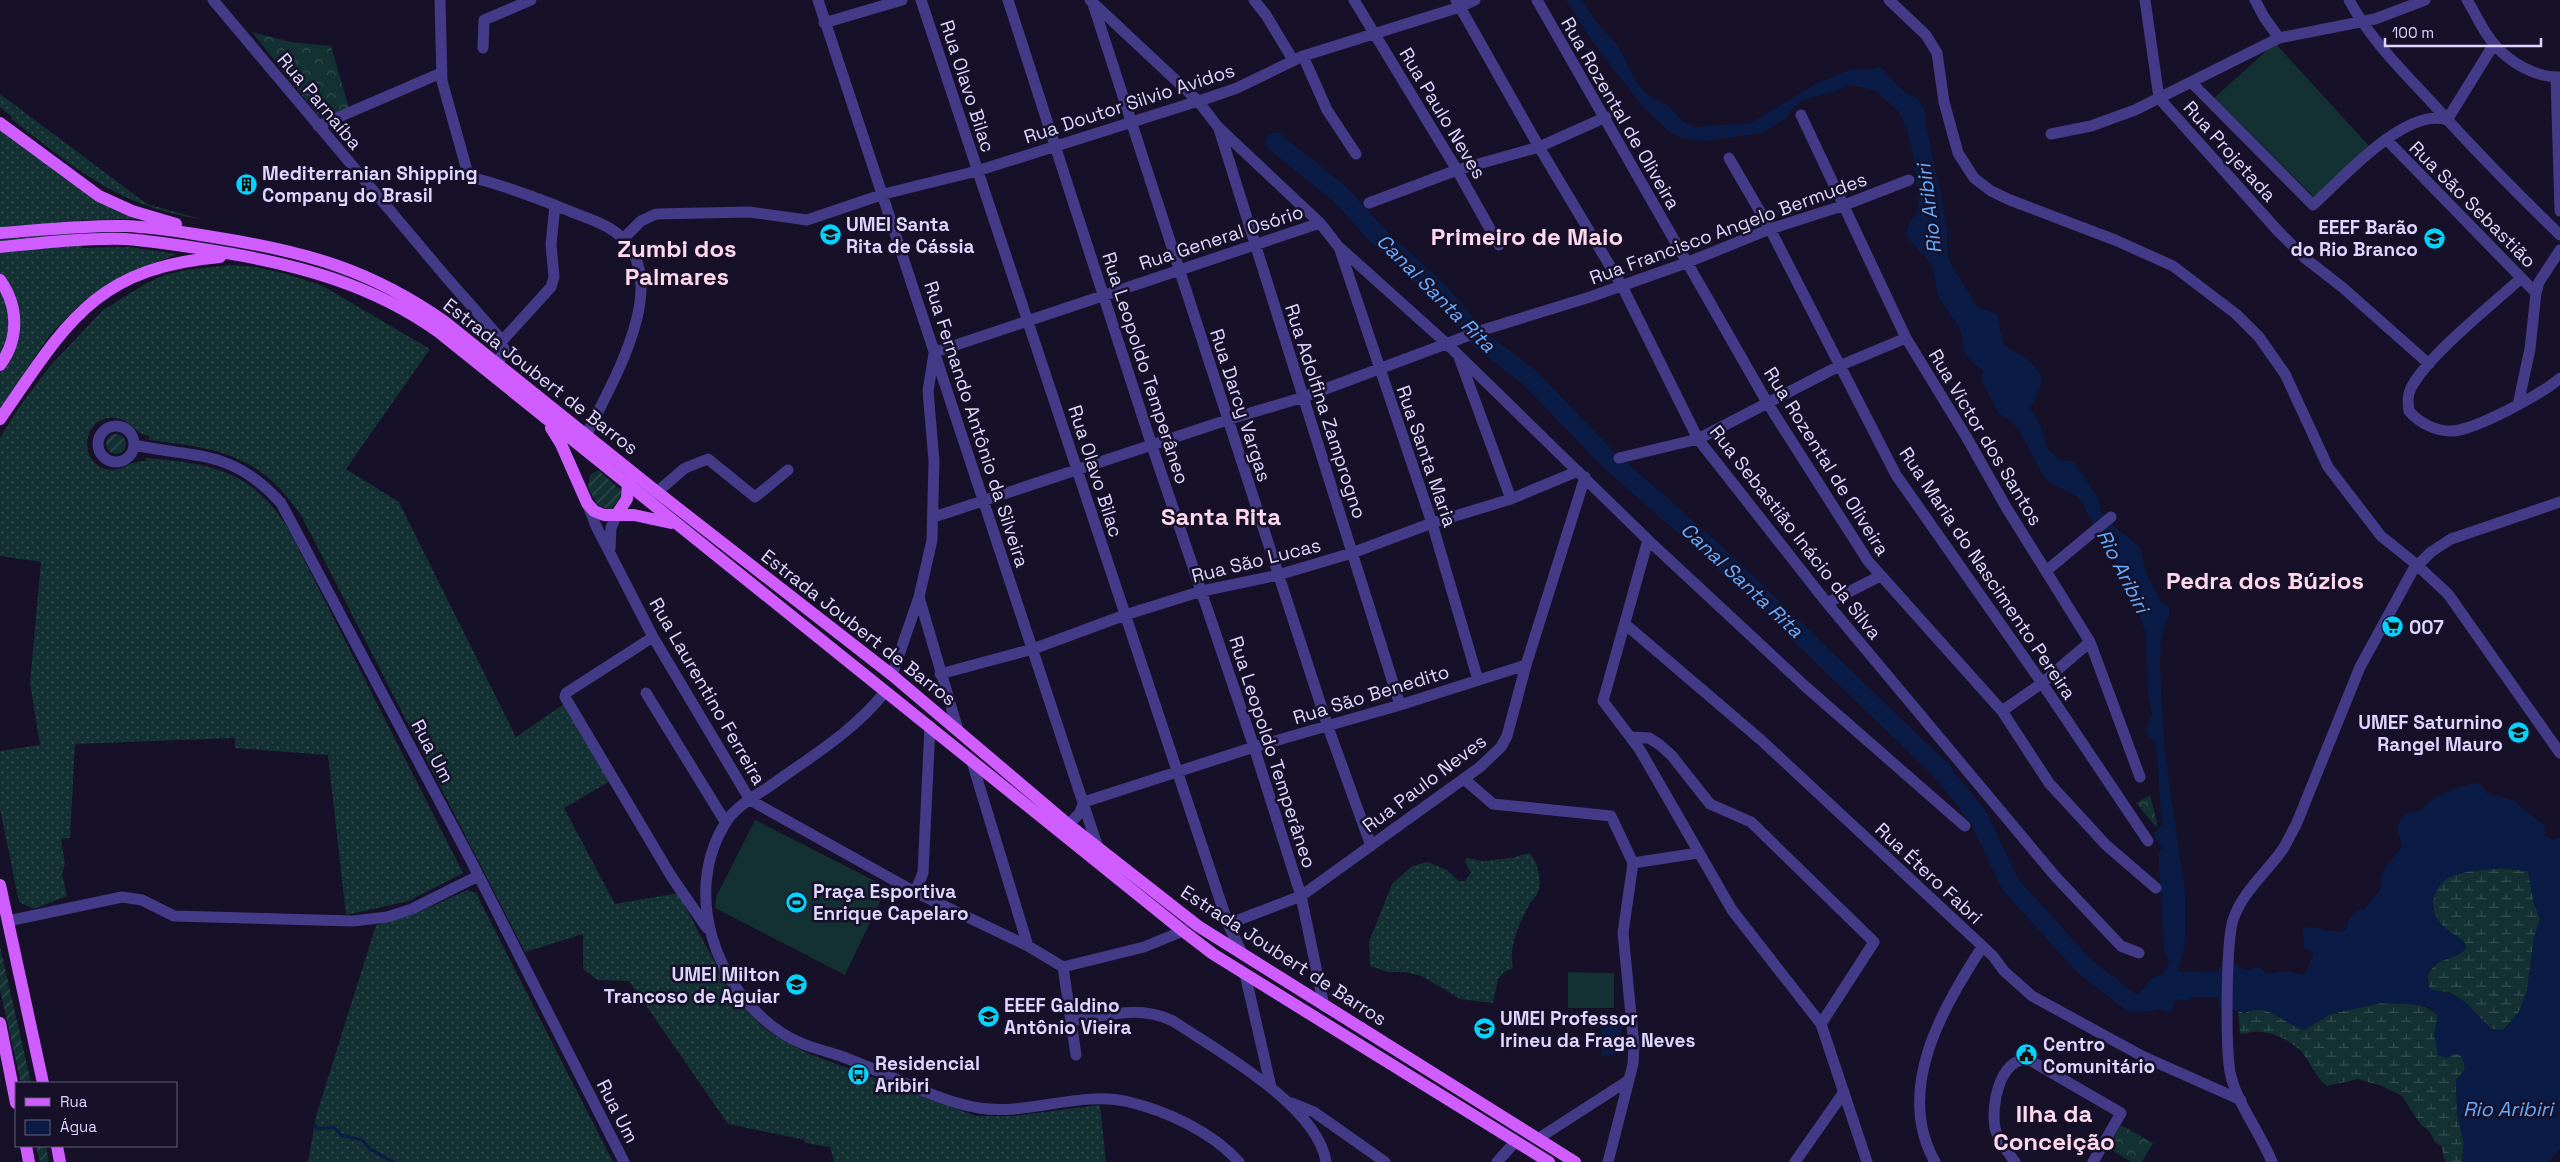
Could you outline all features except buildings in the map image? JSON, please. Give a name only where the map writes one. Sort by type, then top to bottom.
[{"type":"main road","points":[[0,122],[89,189],[110,202],[132,212],[227,239]]},
{"type":"main road","name":"Estrada Joubert de Barros","points":[[81,234],[148,227],[227,239],[310,256],[371,278],[427,309],[587,434],[656,492],[892,674],[958,730],[1065,829],[1183,932],[1245,974],[1549,1162]]},
{"type":"main road","points":[[0,233],[81,234]]},
{"type":"main road","points":[[0,246],[81,234]]},
{"type":"main road","name":"Estrada Joubert de Barros","points":[[81,234],[147,241],[240,255],[318,273],[398,306],[440,333],[628,486],[930,726],[972,762],[1065,829],[1098,848],[1198,926],[1241,951],[1324,1006],[1575,1162]]},
{"type":"main road","points":[[0,419],[61,333],[82,310],[108,290],[136,275],[166,264],[197,258],[240,255]]},
{"type":"main road","points":[[0,280],[12,302],[15,329],[9,352],[0,365]]},
{"type":"main road","points":[[540,414],[561,444],[587,503],[599,514],[608,516],[617,514],[645,516],[678,525]]},
{"type":"main road","points":[[617,514],[627,499],[628,486],[624,466]]},
{"type":"main road","points":[[0,885],[43,1082]]},
{"type":"main road","points":[[0,1023],[15,1098]]},
{"type":"main road","points":[[26,1147],[29,1162]]},
{"type":"main road","points":[[56,1147],[60,1162]]},
{"type":"street","name":"Rua Parnaíba","points":[[213,0],[502,341]]},
{"type":"street","points":[[440,0],[441,73],[468,174],[474,178],[555,205],[600,224],[624,239],[639,272],[640,292],[637,318],[625,354],[587,434]]},
{"type":"street","points":[[483,48],[484,20],[531,0]]},
{"type":"street","name":"Rua Fernando Antônio da Silveira","points":[[818,0],[824,23],[884,194],[934,352],[1034,649],[1098,848]]},
{"type":"street","points":[[824,23],[902,0]]},
{"type":"street","name":"Rua Olavo Bilac","points":[[921,0],[1026,321],[1228,924],[1241,951]]},
{"type":"street","name":"Rua Leopoldo Temperâneo","points":[[1008,0],[1105,295],[1152,446],[1254,747],[1301,896],[1324,1006]]},
{"type":"street","points":[[1254,0],[1298,58],[1327,110],[1356,154]]},
{"type":"street","name":"Rua Paulo Neves","points":[[1354,0],[1376,33],[1499,245]]},
{"type":"street","name":"Rua Doutor Silvio Avidos","points":[[624,239],[640,221],[656,214],[749,212],[807,220],[884,194],[977,171],[1238,88],[1298,58],[1475,0]]},
{"type":"street","name":"Rua Rozental de Oliveira","points":[[1537,0],[1606,117],[1686,263],[1768,404],[1880,576],[2002,711],[2048,783],[2106,845],[2156,888]]},
{"type":"street","points":[[1889,0],[1926,35],[1937,53],[1944,102],[1958,153],[1974,178],[2010,200],[2115,240],[2173,266],[2236,314],[2258,337],[2285,374],[2328,467],[2381,536],[2417,565],[2448,594],[2560,753]]},
{"type":"street","points":[[2145,0],[2159,98]]},
{"type":"street","points":[[2255,0],[2264,17],[2280,38]]},
{"type":"street","points":[[2349,0],[2361,23],[2447,120],[2560,235]]},
{"type":"street","points":[[2051,134],[2091,126],[2135,110],[2280,38],[2361,23],[2425,0]]},
{"type":"street","points":[[2467,0],[2494,44],[2530,71],[2558,77],[2560,211]]},
{"type":"street","points":[[1091,1],[1198,101],[1218,127],[1320,223],[1338,246],[1458,354],[1648,540],[1806,686],[1965,826]]},
{"type":"street","name":"Rua Darcy Vargas","points":[[1091,1],[1328,727],[1371,846]]},
{"type":"street","name":"Rua Sebastião Inácio da Silva","points":[[1458,4],[1539,147],[1622,286],[1698,439],[1827,603],[2060,882],[2122,946],[2139,953]]},
{"type":"street","points":[[2447,120],[2494,44]]},
{"type":"street","points":[[318,126],[441,73]]},
{"type":"street","points":[[2191,82],[2313,205],[2395,132],[2431,118],[2447,120]]},
{"type":"street","name":"Rua Projetada","points":[[2159,98],[2278,231],[2306,259],[2342,287],[2429,364]]},
{"type":"street","name":"Rua Victor dos Santos","points":[[1801,115],[1842,206],[1906,338],[2090,642],[2140,777]]},
{"type":"street","points":[[1369,203],[1457,170],[1539,147],[1606,117]]},
{"type":"street","name":"Rua Adolfina Zamprogno","points":[[1218,127],[1253,244],[1304,397],[1400,705]]},
{"type":"street","name":"Rua São Sebastião","points":[[2386,140],[2520,279],[2529,284],[2536,293]]},
{"type":"street","name":"Rua Maria do Nascimento Pereira","points":[[1729,158],[1770,229],[1896,475],[2042,683],[2148,841]]},
{"type":"street","name":"Rua Francisco Angelo Bermudes","points":[[934,517],[1227,420],[1304,397],[1446,343],[1622,286],[1686,263],[1770,229],[1842,206],[1909,180]]},
{"type":"street","points":[[498,364],[503,353],[502,341],[551,287],[554,277],[551,245],[555,205]]},
{"type":"street","name":"Rua General Osório","points":[[934,352],[1105,295],[1178,268],[1320,223]]},
{"type":"street","name":"Rua Santa Maria","points":[[1338,246],[1432,524],[1478,680]]},
{"type":"street","points":[[2518,405],[2530,349],[2538,282],[2560,250]]},
{"type":"street","points":[[2520,279],[2429,364],[2410,389],[2407,400],[2409,411],[2414,417],[2430,427],[2453,431],[2518,405],[2538,395],[2560,378]]},
{"type":"street","points":[[1619,458],[1698,439],[1839,366],[1906,338]]},
{"type":"street","points":[[892,674],[919,597],[930,554],[934,517],[934,454],[928,391],[934,352]]},
{"type":"street","points":[[1458,354],[1511,499]]},
{"type":"street","name":"Rua Um","points":[[134,445],[206,456],[238,467],[261,482],[281,503],[478,876],[624,1162]]},
{"type":"street","points":[[656,492],[685,468],[708,459],[755,497],[788,470]]},
{"type":"street","name":"Rua Paulo Neves","points":[[1228,924],[1301,896],[1464,779],[1501,747],[1511,723],[1582,474]]},
{"type":"street","name":"Rua São Lucas","points":[[940,674],[1034,649],[1202,591],[1278,575],[1352,553],[1582,474]]},
{"type":"street","points":[[2272,1162],[2231,1077],[2228,1058],[2228,1014],[2229,960],[2233,920],[2243,899],[2283,848],[2296,825],[2360,667],[2406,580],[2417,565],[2431,552],[2451,539],[2560,502]]},
{"type":"street","name":"Rua Laurentino Ferreira","points":[[587,503],[653,637],[750,800],[915,892],[1028,946],[1063,968]]},
{"type":"street","name":"Rua Laurentino Ferreira","points":[[611,553],[610,535],[617,514]]},
{"type":"street","points":[[2046,571],[2111,517]]},
{"type":"street","points":[[1648,540],[1603,701],[1632,737],[1732,910],[1820,1024],[1867,1162]]},
{"type":"street","points":[[1827,603],[1880,576]]},
{"type":"street","points":[[919,597],[940,674],[958,730]]},
{"type":"street","name":"Rua Étero Fabri","points":[[1625,624],[1761,740],[2032,996],[2142,1056],[2241,1100]]},
{"type":"street","points":[[653,637],[566,693],[565,697],[671,876],[710,933],[720,958],[739,992],[767,1022],[800,1044],[840,1056],[948,1100],[981,1109],[1016,1109],[1112,1100],[1127,1101],[1203,1133],[1222,1145],[1239,1162]]},
{"type":"street","points":[[2002,711],[2042,683],[2090,642]]},
{"type":"street","name":"Rua São Benedito","points":[[1084,802],[1254,747],[1328,727],[1526,666]]},
{"type":"street","points":[[710,933],[706,898],[707,875],[710,858],[726,823],[750,800],[849,729],[873,707],[885,692]]},
{"type":"street","points":[[646,693],[726,823]]},
{"type":"street","points":[[915,892],[923,873],[930,726]]},
{"type":"street","points":[[2548,736],[2560,732]]},
{"type":"street","points":[[1632,737],[1649,738],[1672,756],[1710,804],[1751,822],[1874,942],[1820,1024]]},
{"type":"street","points":[[972,762],[1028,946]]},
{"type":"street","points":[[1464,779],[1493,804],[1610,816],[1633,863],[1622,934],[1634,1046],[1629,1080],[1608,1162]]},
{"type":"street","points":[[1065,829],[1079,814],[1084,802]]},
{"type":"street","points":[[1633,863],[1698,853]]},
{"type":"street","points":[[8,921],[122,897],[142,900],[174,916],[353,922],[387,917],[412,909],[478,876]]},
{"type":"street","points":[[1076,1055],[1063,968],[1144,947],[1183,932]]},
{"type":"street","points":[[1935,1162],[1922,1122],[1920,1105],[1922,1076],[1941,1015],[1982,947]]},
{"type":"street","points":[[1245,974],[1271,1088]]},
{"type":"street","points":[[1071,1021],[1128,1011],[1157,1014],[1173,1021],[1271,1088],[1310,1124],[1324,1150],[1326,1162]]},
{"type":"street","points":[[2015,1162],[2004,1148],[1996,1130],[1993,1106],[2009,1066],[2020,1059],[2028,1059],[2036,1063],[2121,1113],[2093,1162]]},
{"type":"street","points":[[1539,1138],[1629,1080]]},
{"type":"street","points":[[1795,1162],[1844,1092]]},
{"type":"street","points":[[1285,1101],[1314,1112],[1385,1162]]},
{"type":"street","points":[[1497,1162],[1516,1141]]},
{"type":"green space","points":[[252,32],[291,42],[331,46],[349,108],[320,118]]},
{"type":"green space","points":[[2275,43],[2370,147],[2315,198],[2214,98]]},
{"type":"green space","points":[[0,94],[147,204],[201,219],[145,205],[98,183],[11,119],[12,117],[0,107]]},
{"type":"green space","points":[[0,129],[98,202],[137,219],[81,220],[82,248],[129,247],[177,254],[119,277],[81,303],[49,336],[0,409],[0,373],[7,364],[0,356]]},
{"type":"green space","points":[[232,265],[255,267],[283,273],[321,285],[430,349],[346,469],[399,502],[516,737],[564,704],[612,780],[564,808],[615,904],[678,893],[714,960],[745,1008],[769,1031],[807,1053],[976,1116],[1013,1116],[1100,1105],[1106,1162],[834,1162],[830,1147],[805,1143],[805,1140],[728,1124],[629,981],[597,980],[583,969],[583,934],[525,952],[303,519],[288,498],[272,481],[255,468],[237,458],[197,447],[149,440],[149,436],[144,435],[118,418],[102,420],[90,432],[88,449],[96,465],[105,469],[116,470],[136,462],[146,461],[146,458],[191,463],[211,468],[229,474],[246,483],[262,495],[276,512],[290,532],[463,873],[409,901],[346,915],[328,755],[235,748],[235,738],[75,744],[70,838],[61,839],[65,863],[62,874],[67,896],[34,909],[19,902],[0,809],[0,751],[40,745],[30,683],[41,562],[0,556],[0,438],[20,406],[50,366],[103,310],[145,284],[164,275],[186,270]]},
{"type":"green space","points":[[112,434],[120,434],[126,440],[126,448],[120,454],[112,454],[106,448],[106,440]]},
{"type":"green space","points":[[598,470],[622,491],[621,498],[611,509],[598,506],[588,488],[590,475]]},
{"type":"green space","points":[[2150,795],[2157,822],[2156,827],[2136,803]]},
{"type":"green space","name":"Praça Esportiva Enrique Capelaro","points":[[755,820],[887,887],[845,975],[715,908],[716,897]]},
{"type":"green space","points":[[1529,853],[1535,861],[1538,871],[1540,882],[1538,892],[1527,909],[1516,934],[1512,951],[1513,968],[1503,973],[1498,979],[1493,1003],[1460,999],[1422,976],[1405,972],[1388,972],[1370,966],[1369,942],[1392,884],[1412,866],[1428,862],[1447,870],[1459,881],[1465,881],[1471,873],[1465,861],[1467,858],[1482,861],[1511,858]]},
{"type":"green space","points":[[2501,868],[2528,871],[2534,903],[2540,919],[2534,938],[2527,991],[2519,1012],[2503,1030],[2492,1029],[2457,996],[2429,988],[2428,980],[2429,973],[2436,964],[2462,953],[2455,935],[2446,930],[2435,916],[2433,898],[2436,890],[2441,883],[2450,877],[2469,872]]},
{"type":"green space","points":[[467,890],[476,893],[613,1162],[308,1162],[316,1116],[376,925],[417,913]]},
{"type":"green space","points":[[0,946],[31,1082],[21,1082],[0,990]]},
{"type":"green space","points":[[1568,972],[1614,973],[1614,1008],[1568,1008]]},
{"type":"green space","points":[[2380,1003],[2410,1003],[2431,1010],[2438,1015],[2435,1031],[2452,1054],[2459,1054],[2463,1058],[2465,1070],[2456,1080],[2457,1113],[2464,1144],[2462,1162],[2445,1162],[2441,1146],[2435,1142],[2429,1131],[2421,1125],[2402,1096],[2382,1086],[2358,1079],[2327,1086],[2301,1051],[2289,1041],[2267,1033],[2240,1033],[2238,1011],[2245,1013],[2261,1010],[2268,1012],[2304,1030],[2330,1014]]},
{"type":"green space","points":[[2121,1125],[2153,1143],[2142,1162],[2132,1162],[2108,1148]]},
{"type":"green space","points":[[36,1147],[46,1147],[49,1162],[40,1162]]},
{"type":"water","name":"Rio Aribiri","points":[[1566,0],[1581,0],[1617,45],[1634,77],[1647,94],[1667,105],[1686,123],[1697,127],[1751,123],[1817,83],[1849,70],[1867,69],[1878,72],[1901,93],[1917,97],[1925,111],[1926,131],[1940,188],[1947,231],[1949,260],[1975,304],[1981,309],[1997,314],[2003,344],[2028,361],[2039,372],[2041,385],[2030,409],[2040,425],[2048,450],[2061,461],[2073,461],[2097,496],[2102,513],[2108,521],[2135,543],[2141,551],[2146,573],[2160,600],[2169,608],[2169,616],[2165,623],[2161,641],[2160,667],[2164,746],[2185,891],[2185,940],[2178,971],[2219,972],[2219,967],[2237,965],[2244,970],[2260,967],[2267,974],[2283,971],[2304,975],[2314,953],[2304,948],[2303,929],[2311,927],[2334,931],[2346,930],[2348,920],[2358,910],[2364,910],[2380,890],[2382,875],[2387,865],[2402,847],[2397,826],[2405,813],[2419,811],[2430,801],[2456,788],[2479,783],[2487,793],[2514,801],[2545,826],[2545,836],[2554,840],[2560,838],[2560,1148],[2549,1162],[2462,1162],[2464,1144],[2457,1113],[2456,1080],[2465,1070],[2464,1062],[2461,1056],[2456,1053],[2446,1058],[2438,1055],[2434,1035],[2438,1015],[2431,1008],[2421,1005],[2380,1003],[2330,1014],[2304,1030],[2261,1010],[2245,1013],[2218,1006],[2218,997],[2191,997],[2191,1001],[2176,999],[2171,1012],[2130,1004],[2152,978],[2163,974],[2168,966],[2175,904],[2166,898],[2170,885],[2165,852],[2153,834],[2163,824],[2155,742],[2146,730],[2152,715],[2148,692],[2146,634],[2137,607],[2108,547],[2089,518],[2083,503],[2078,497],[2049,482],[2043,475],[2018,429],[2009,419],[1999,414],[1981,380],[1983,371],[1970,360],[1963,350],[1962,335],[1938,294],[1931,264],[1906,235],[1908,226],[1914,217],[1921,210],[1929,206],[1932,198],[1923,159],[1923,143],[1913,110],[1909,104],[1871,89],[1847,85],[1834,92],[1803,100],[1791,110],[1785,119],[1762,133],[1705,141],[1681,138],[1668,131],[1644,108],[1592,41]],"holes":[[[2501,868],[2528,871],[2534,903],[2540,919],[2534,938],[2527,991],[2519,1012],[2504,1030],[2492,1029],[2467,1004],[2457,997],[2429,988],[2429,971],[2433,966],[2460,954],[2466,949],[2465,942],[2440,923],[2433,911],[2433,903],[2436,892],[2447,878],[2468,872]]]},
{"type":"water","points":[[1620,1016],[1623,1054],[1602,1056],[1600,1018]]},
{"type":"waterway","name":"Rio Aribiri","points":[[1878,77],[1907,107],[1920,140],[1925,171],[1929,232]]},
{"type":"waterway","name":"Canal Santa Rita","points":[[1275,142],[1340,194],[1379,237],[1439,292],[1480,340],[1528,376],[1609,460],[1711,549],[1940,769],[1978,816],[2010,884],[2085,967],[2132,1003],[2155,1001]]},
{"type":"waterway","name":"Rio Aribiri","points":[[2168,856],[2174,951]]},
{"type":"waterway","points":[[315,1125],[318,1129],[334,1127],[341,1135],[362,1140],[370,1149],[393,1162]]},
{"type":"place","name":"Mediterranian Shipping Company do Brasil","points":[[246,184]]},
{"type":"place","name":"UMEI Santa Rita de Cássia","points":[[830,235]]},
{"type":"place","name":"EEEF Barão do Rio Branco","points":[[2434,238]]},
{"type":"place","name":"007","points":[[2393,627]]},
{"type":"place","name":"UMEF Saturnino Rangel Mauro","points":[[2519,733]]},
{"type":"place","name":"Praça Esportiva Enrique Capelaro","points":[[797,902]]},
{"type":"place","name":"UMEI Milton Trancoso de Aguiar","points":[[796,985]]},
{"type":"place","name":"EEEF Galdino Antônio Vieira","points":[[988,1016]]},
{"type":"place","name":"UMEI Professor Irineu da Fraga Neves","points":[[1484,1029]]},
{"type":"place","name":"Centro Comunitário","points":[[2027,1055]]},
{"type":"place","name":"Residencial Aribiri","points":[[859,1074]]},
{"type":"district","name":"Primeiro de Maio","points":[[1527,237]]},
{"type":"district","name":"Zumbi dos Palmares","points":[[677,263]]},
{"type":"district","name":"Santa Rita","points":[[1221,517]]},
{"type":"district","name":"Pedra dos Búzios","points":[[2265,581]]},
{"type":"district","name":"Ilha da Conceição","points":[[2054,1128]]}]
